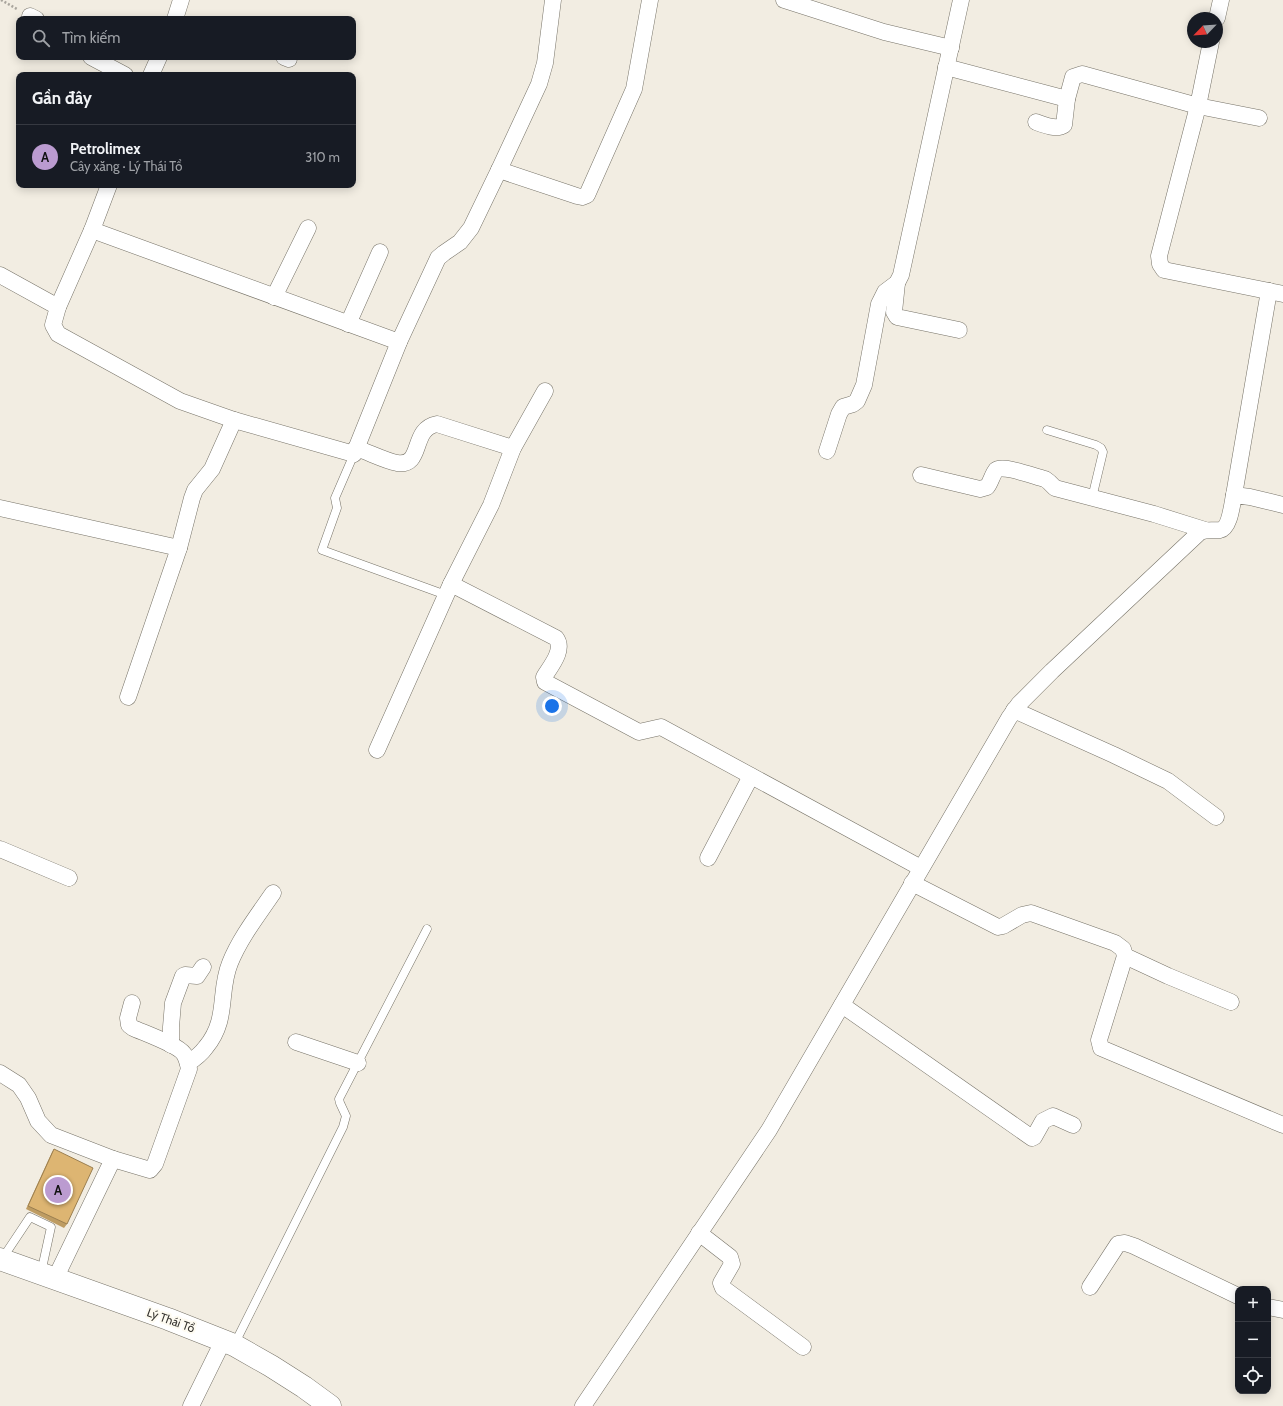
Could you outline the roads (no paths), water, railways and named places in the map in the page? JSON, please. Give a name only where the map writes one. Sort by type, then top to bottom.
[{"type":"main road","name":"Lý Thái Tổ","points":[[1,1259],[175,1321],[228,1343],[271,1366],[330,1406]]},
{"type":"street","points":[[179,16],[180,0]]},
{"type":"street","points":[[355,451],[399,342],[438,258],[460,242],[471,228],[539,84],[545,63],[553,0]]},
{"type":"street","points":[[499,170],[577,196],[582,197],[587,195],[634,89],[650,0]]},
{"type":"street","points":[[784,0],[884,32],[950,48]]},
{"type":"street","points":[[958,330],[897,317],[894,312],[897,283],[901,275],[961,0]]},
{"type":"street","points":[[1218,12],[1221,0]]},
{"type":"street","points":[[920,475],[980,489],[988,487],[996,470],[999,468],[1006,468],[1045,479],[1055,488],[1154,514],[1205,530],[1220,530],[1228,523],[1276,292],[1164,270],[1160,264],[1159,256],[1198,106],[1211,48]]},
{"type":"street","points":[[97,60],[119,72]]},
{"type":"street","points":[[153,72],[158,60]]},
{"type":"street","points":[[946,67],[1067,99]]},
{"type":"street","points":[[1036,122],[1057,128],[1064,126],[1067,99],[1073,77],[1082,74],[1198,106],[1259,118]]},
{"type":"street","points":[[108,188],[92,230],[58,307],[52,325],[58,334],[180,401],[234,420],[397,463],[406,463],[412,460],[425,429],[437,424],[513,448]]},
{"type":"street","points":[[274,297],[308,228]]},
{"type":"street","points":[[92,230],[399,342]]},
{"type":"street","points":[[348,324],[380,252]]},
{"type":"street","points":[[0,276],[58,307]]},
{"type":"street","points":[[827,451],[839,414],[843,407],[857,401],[864,384],[879,304],[885,292],[897,283]]},
{"type":"street","points":[[377,750],[448,590],[491,505],[513,448],[545,391]]},
{"type":"street","points":[[128,697],[179,548],[195,490],[212,470],[234,420]]},
{"type":"street","points":[[1234,495],[1250,497],[1283,505]]},
{"type":"street","points":[[0,508],[179,548]]},
{"type":"street","points":[[583,1406],[769,1130],[1008,718],[1052,671],[1200,532],[1205,530]]},
{"type":"street","points":[[448,590],[556,638],[559,642],[560,649],[544,677],[545,682],[639,732],[661,727],[921,868]]},
{"type":"street","points":[[1014,710],[1168,781],[1216,817]]},
{"type":"street","points":[[708,858],[751,776]]},
{"type":"street","points":[[0,849],[69,878]]},
{"type":"street","points":[[912,883],[998,927],[1003,926],[1022,914],[1031,913],[1115,943],[1123,949],[1125,956],[1099,1040],[1101,1048],[1283,1125]]},
{"type":"street","points":[[188,1063],[198,1058],[218,1030],[224,986],[229,964],[242,939],[273,893]]},
{"type":"street","points":[[1125,956],[1168,976],[1231,1002]]},
{"type":"street","points":[[171,1045],[173,1003],[182,976],[197,976],[203,967]]},
{"type":"street","points":[[0,1073],[7,1076],[19,1085],[28,1098],[38,1121],[51,1135],[113,1159],[150,1170],[154,1167],[189,1069],[184,1053],[171,1045],[129,1025],[128,1018],[132,1003]]},
{"type":"street","points":[[842,1005],[1032,1138],[1043,1121],[1053,1116],[1073,1125]]},
{"type":"street","points":[[296,1042],[358,1064]]},
{"type":"street","points":[[48,1276],[113,1159]]},
{"type":"street","points":[[699,1233],[730,1257],[732,1264],[721,1283],[723,1288],[803,1347]]},
{"type":"street","points":[[1090,1287],[1118,1244],[1125,1243],[1235,1295]]},
{"type":"street","points":[[1271,1308],[1283,1310]]},
{"type":"street","points":[[191,1406],[228,1343]]},
{"type":"lane","points":[[1047,430],[1096,445],[1101,448],[1103,452],[1092,498]]},
{"type":"lane","points":[[355,451],[335,497],[337,508],[322,550],[448,590]]},
{"type":"lane","points":[[228,1343],[343,1127],[346,1116],[339,1099],[427,929]]},
{"type":"lane","points":[[1,1259],[30,1217],[51,1227],[48,1276]]},
{"type":"place","name":"Petrolimex","points":[[58,1190]]}]
